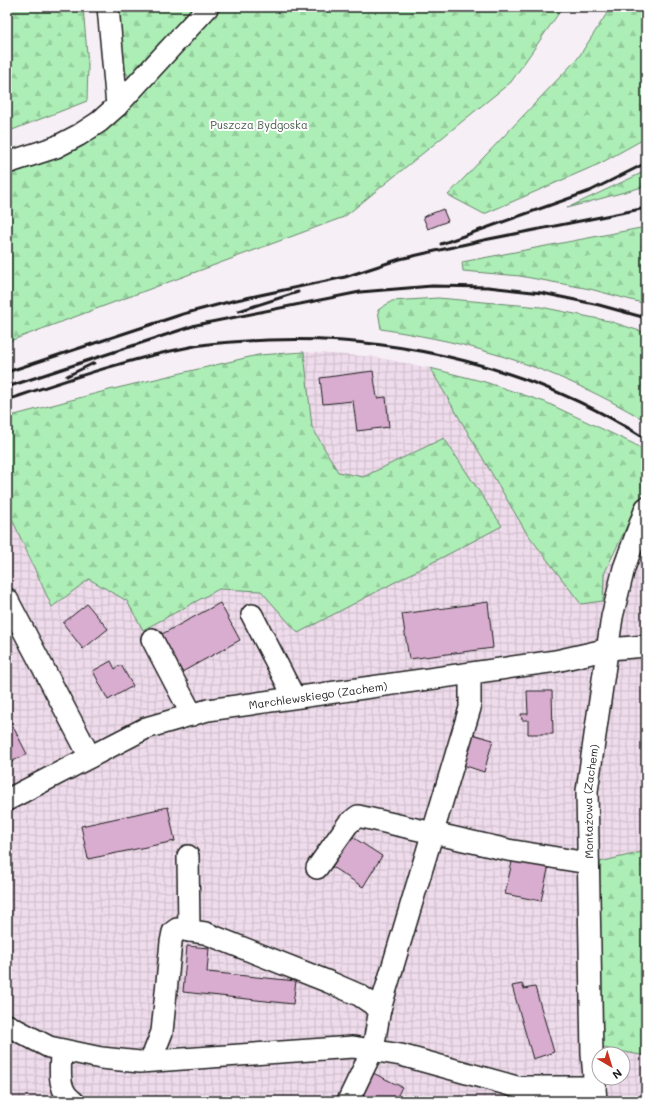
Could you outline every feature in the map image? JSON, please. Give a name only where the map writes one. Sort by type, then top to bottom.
[{"type":"lane","points":[[108,7],[117,106]]},
{"type":"lane","points":[[7,163],[56,147],[79,135],[117,106],[208,7]]},
{"type":"lane","name":"Montażowa (Zachem)","points":[[595,1094],[592,1054],[587,791],[612,617],[624,568],[646,508]]},
{"type":"lane","points":[[7,599],[90,757]]},
{"type":"lane","points":[[252,615],[294,698]]},
{"type":"lane","points":[[152,639],[192,715]]},
{"type":"lane","name":"Marchlewskiego (Zachem)","points":[[7,800],[146,728],[208,710],[556,661],[608,649],[646,646]]},
{"type":"lane","points":[[348,1101],[373,1049],[380,1009],[434,833],[470,708],[470,674]]},
{"type":"lane","points":[[317,868],[348,824],[358,816],[508,850],[588,863]]},
{"type":"lane","points":[[188,856],[189,931]]},
{"type":"lane","points":[[151,1060],[162,1032],[173,932],[177,930],[205,934],[329,982],[359,995],[380,1009]]},
{"type":"lane","points":[[7,1025],[49,1047],[101,1058],[140,1062],[151,1060],[353,1047],[373,1049],[517,1087],[595,1094]]},
{"type":"lane","points":[[62,1050],[61,1088],[66,1096],[73,1101]]},
{"type":"shaded area","points":[[304,352],[375,357],[430,368],[526,532],[581,604],[603,601],[604,574],[609,562],[634,570],[646,540],[646,851],[600,862],[598,1046],[591,1046],[591,1086],[631,1086],[631,1053],[646,1056],[646,1101],[7,1101],[7,508],[52,607],[89,579],[127,601],[143,630],[219,589],[261,591],[444,438],[363,477],[338,472],[312,427]]},
{"type":"green space","points":[[7,7],[83,7],[88,65],[87,101],[7,132]]},
{"type":"green space","points":[[109,7],[194,7],[130,79],[111,49]]},
{"type":"green space","name":"Puszcza Bydgoska","points":[[208,7],[563,7],[511,82],[344,217],[7,342],[7,163],[79,135]]},
{"type":"green space","points":[[611,7],[646,7],[646,138],[599,164],[484,214],[448,195],[578,58]]},
{"type":"green space","points":[[646,171],[646,186],[567,208]]},
{"type":"green space","points":[[646,227],[646,304],[590,289],[520,276],[463,271],[462,262]]},
{"type":"green space","points":[[438,298],[541,307],[609,321],[646,333],[646,421],[589,390],[529,365],[475,348],[381,329],[378,310],[392,301]]},
{"type":"green space","points":[[304,352],[312,427],[338,472],[363,477],[444,438],[502,526],[298,633],[261,591],[219,589],[143,630],[127,601],[89,579],[52,607],[7,508],[7,417],[109,390],[258,355]]},
{"type":"green space","points":[[430,368],[485,382],[545,402],[634,444],[646,452],[646,486],[604,574],[603,601],[581,604],[526,532]]},
{"type":"green space","points":[[646,851],[646,1056],[631,1053],[631,1046],[598,1046],[600,862]]},
{"type":"building","points":[[443,209],[448,221],[428,229],[423,217]]},
{"type":"building","points":[[373,371],[377,398],[386,397],[389,427],[357,431],[353,401],[323,404],[320,378]]},
{"type":"building","points":[[488,602],[493,648],[409,659],[402,614]]},
{"type":"building","points":[[220,603],[240,640],[182,672],[162,634]]},
{"type":"building","points":[[87,604],[108,629],[83,649],[63,623]]},
{"type":"building","points":[[111,661],[115,669],[121,665],[133,686],[108,700],[93,671]]},
{"type":"building","points":[[527,691],[552,691],[553,734],[528,734],[528,720],[522,720],[521,714],[528,714]]},
{"type":"building","points":[[8,717],[27,754],[7,764],[7,718]]},
{"type":"building","points":[[472,734],[493,740],[484,772],[463,765]]},
{"type":"building","points":[[168,807],[175,841],[88,859],[81,826]]},
{"type":"building","points":[[351,836],[382,856],[363,887],[332,867]]},
{"type":"building","points":[[513,857],[549,865],[541,901],[505,894]]},
{"type":"building","points":[[187,946],[209,948],[207,972],[296,981],[293,1004],[183,992]]},
{"type":"building","points":[[522,984],[524,989],[535,987],[554,1052],[533,1059],[512,986]]},
{"type":"building","points":[[371,1072],[402,1087],[395,1101],[358,1101]]},
{"type":"railway","points":[[441,244],[590,191],[646,163]]},
{"type":"railway","points":[[7,372],[183,314],[232,301],[345,277],[400,259],[484,240],[646,208]]},
{"type":"railway","points":[[7,387],[196,325],[360,292],[432,286],[488,287],[542,293],[599,305],[646,318]]},
{"type":"railway","points":[[239,311],[298,292]]},
{"type":"railway","points":[[7,400],[121,364],[190,347],[240,341],[319,340],[368,343],[417,350],[466,361],[513,375],[559,393],[603,414],[646,439]]},
{"type":"railway","points":[[67,376],[94,363]]}]
